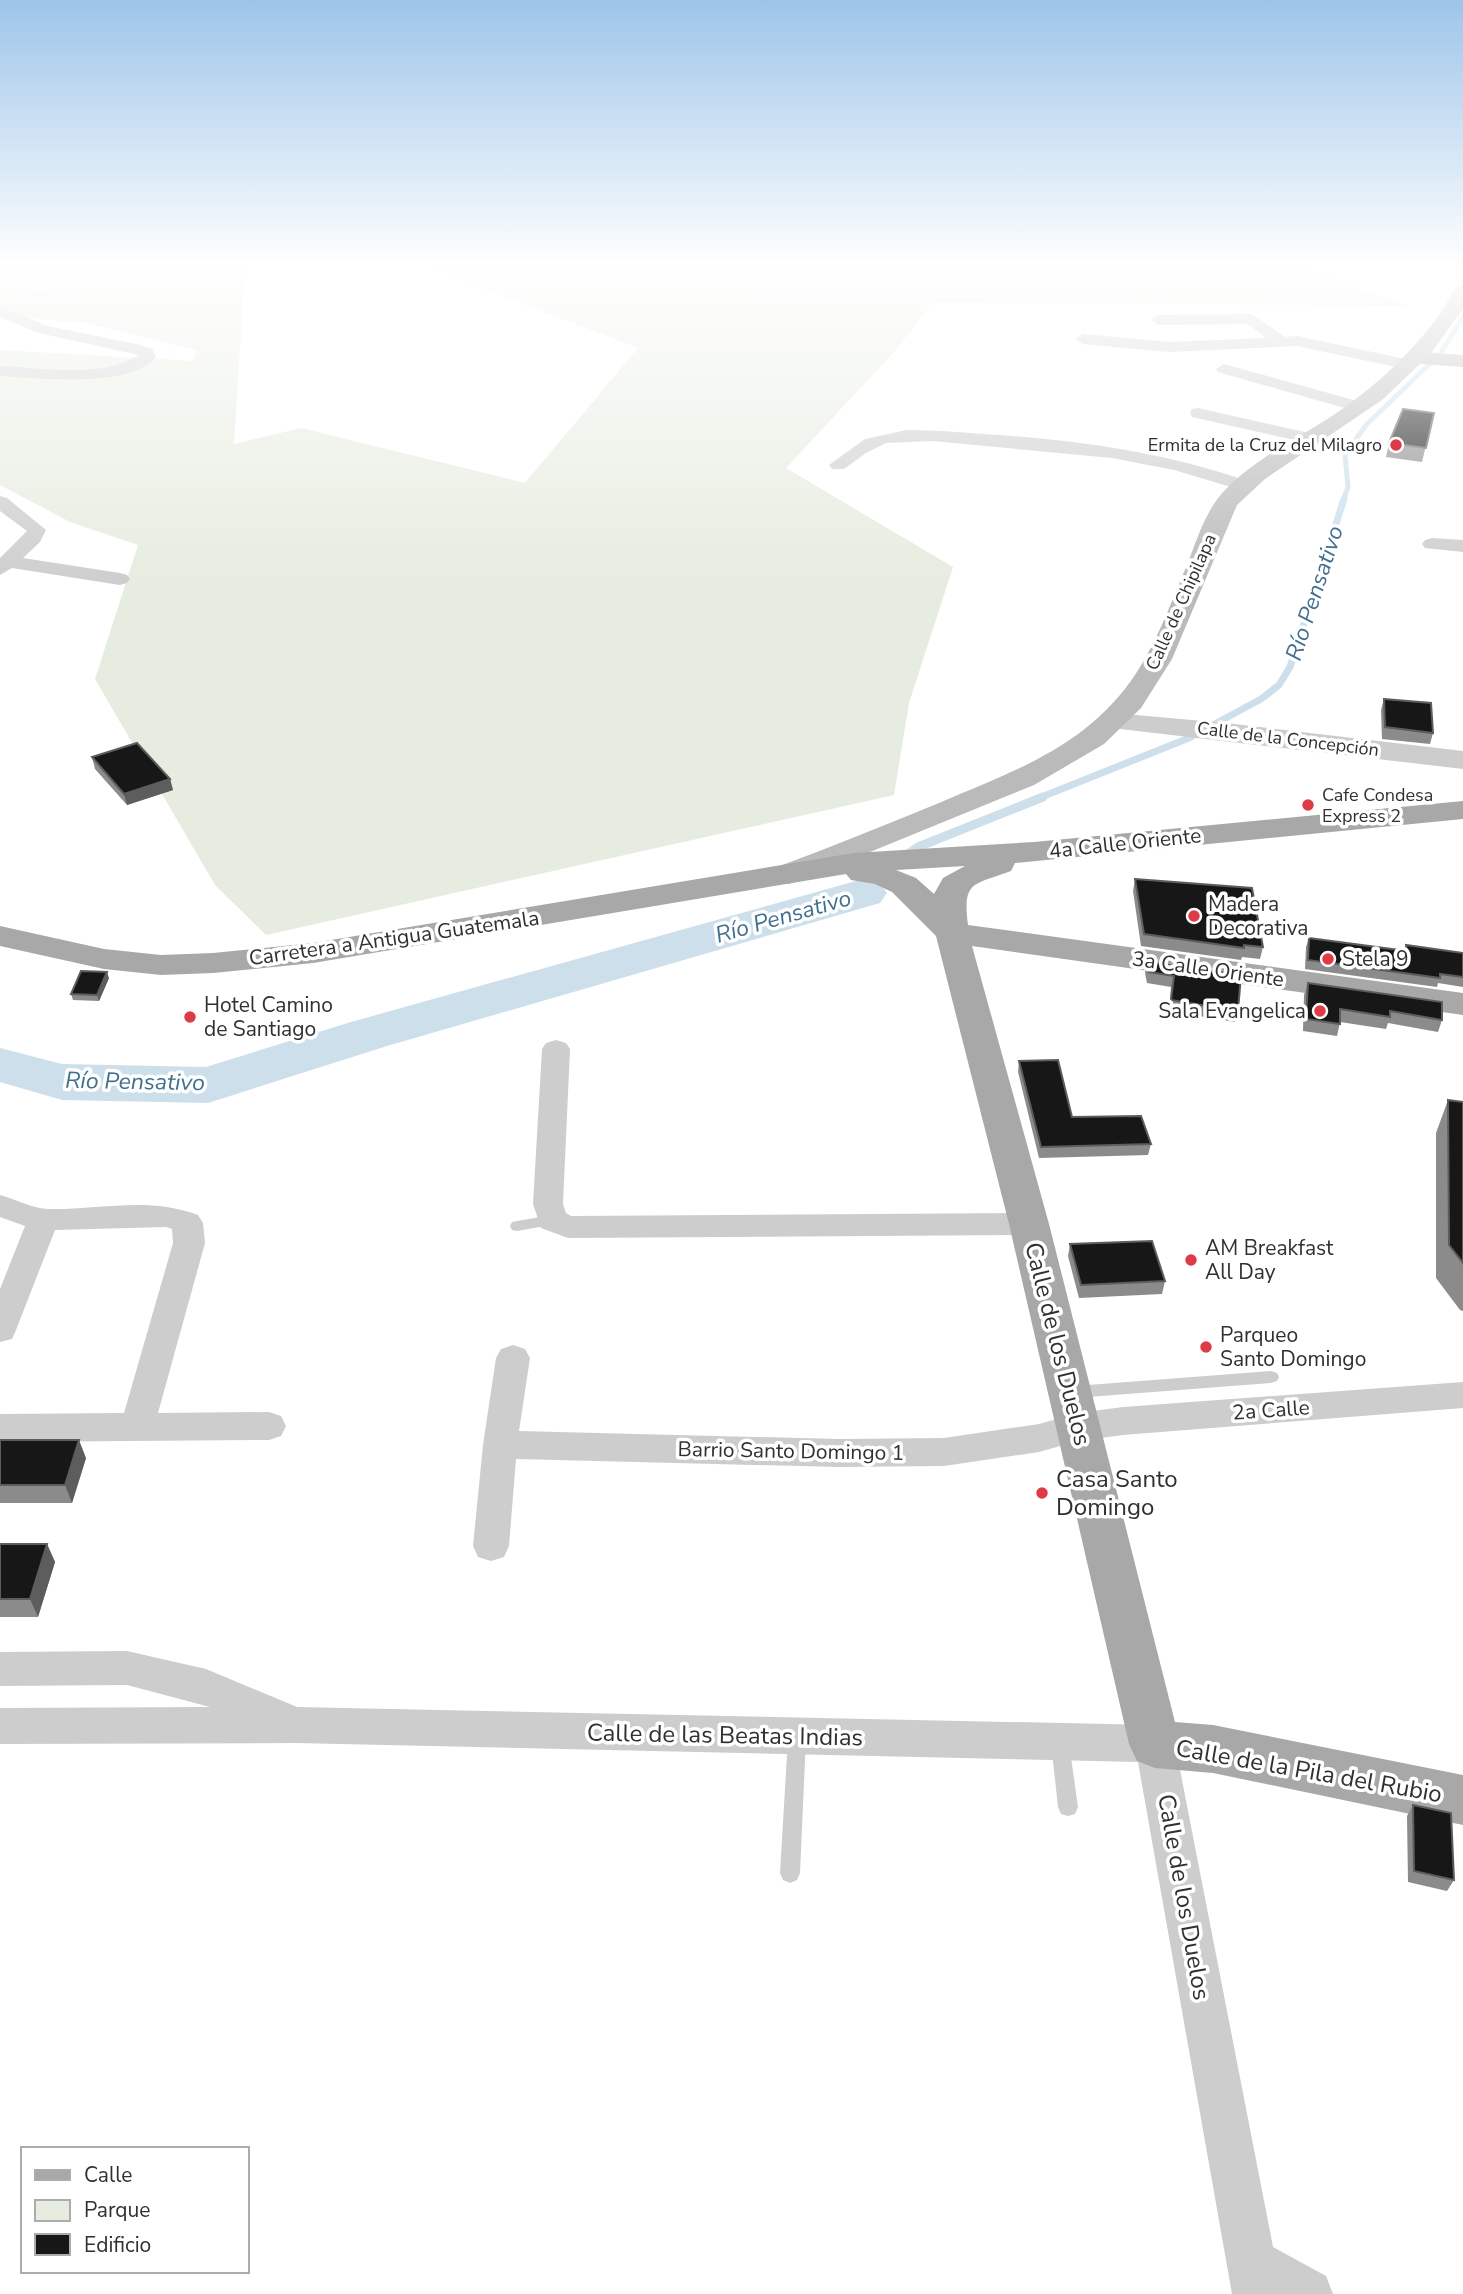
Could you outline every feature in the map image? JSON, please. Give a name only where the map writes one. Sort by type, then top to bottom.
[{"type":"main road","name":"Calle de Chipilapa","points":[[788,874],[1003,786],[1078,747],[1113,721],[1144,685],[1161,652],[1221,510],[1241,485],[1362,408],[1401,375]]},
{"type":"main road","name":"4a Calle Oriente","points":[[895,868],[1463,810]]},
{"type":"main road","name":"Calle de los Duelos","points":[[1034,852],[958,880],[950,889],[947,898],[952,933],[1029,1224],[1155,1744]]},
{"type":"main road","points":[[788,874],[895,868]]},
{"type":"main road","name":"Calle de los Duelos","points":[[895,868],[952,933]]},
{"type":"main road","name":"Carretera a Antigua Guatemala","points":[[0,936],[104,959],[161,965],[213,963],[313,953],[788,874]]},
{"type":"main road","name":"3a Calle Oriente","points":[[952,933],[1463,1004]]},
{"type":"main road","name":"Calle de la Pila del Rubio","points":[[1155,1744],[1213,1749],[1463,1800]]},
{"type":"street","points":[[1245,375],[1362,408]]},
{"type":"street","points":[[1198,413],[1312,439]]},
{"type":"street","points":[[838,465],[858,449],[884,438],[959,438],[1109,450],[1241,485]]},
{"type":"street","points":[[0,502],[37,530],[33,538],[4,566]]},
{"type":"street","points":[[1432,544],[1463,546]]},
{"type":"street","points":[[4,566],[120,579]]},
{"type":"street","name":"Calle de la Concepción","points":[[1113,721],[1226,731],[1463,760]]},
{"type":"street","points":[[556,1049],[548,1204],[552,1220],[568,1227],[1029,1224]]},
{"type":"street","points":[[0,1206],[44,1220],[133,1214],[169,1216],[187,1223],[189,1243],[137,1427]]},
{"type":"street","points":[[0,1330],[44,1220]]},
{"type":"street","points":[[491,1546],[500,1445],[513,1358]]},
{"type":"street","name":"2a Calle","points":[[1074,1409],[1463,1395]]},
{"type":"street","name":"Barrio Santo Domingo 1","points":[[500,1445],[944,1452],[1039,1438],[1074,1409]]},
{"type":"street","points":[[0,1428],[268,1426]]},
{"type":"street","name":"Calle de las Beatas Indias","points":[[0,1669],[127,1668],[206,1687],[296,1726]]},
{"type":"street","name":"Calle de las Beatas Indias","points":[[0,1727],[296,1726],[1155,1744]]},
{"type":"street","name":"Calle de los Duelos","points":[[1155,1744],[1254,2278]]},
{"type":"street","points":[[1254,2278],[1308,2294]]},
{"type":"lane","points":[[517,1226],[552,1220]]},
{"type":"lane","points":[[1074,1409],[1271,1377]]},
{"type":"lane","points":[[790,1873],[797,1736]]},
{"type":"lane","points":[[1060,1741],[1068,1807]]},
{"type":"green space","points":[[0,375],[238,375],[234,444],[301,428],[525,483],[615,375],[873,375],[786,468],[953,567],[909,703],[894,795],[266,935],[215,885],[95,679],[138,545],[70,522],[0,485]]},
{"type":"building","points":[[1403,409],[1434,413],[1426,448],[1389,443]]},
{"type":"building","points":[[1384,699],[1431,703],[1433,733],[1385,727]]},
{"type":"building","points":[[137,743],[170,779],[124,794],[92,757]]},
{"type":"building","points":[[1135,879],[1252,888],[1263,947],[1244,945],[1244,948],[1144,934]]},
{"type":"building","points":[[1309,938],[1407,951],[1406,945],[1463,953],[1463,977],[1440,974],[1440,978],[1308,960]]},
{"type":"building","points":[[1147,962],[1241,975],[1238,1011],[1171,1000],[1174,976],[1149,972]]},
{"type":"building","points":[[81,971],[107,972],[97,995],[71,994]]},
{"type":"building","points":[[1308,983],[1442,1002],[1442,1020],[1390,1011],[1390,1017],[1340,1009],[1340,1024],[1306,1019]]},
{"type":"building","points":[[1058,1060],[1072,1117],[1141,1116],[1151,1144],[1041,1147],[1019,1061]]},
{"type":"building","points":[[1448,1100],[1463,1102],[1463,1263],[1449,1245]]},
{"type":"building","points":[[1152,1241],[1165,1281],[1081,1285],[1070,1244]]},
{"type":"building","points":[[0,1440],[79,1440],[65,1485],[0,1485]]},
{"type":"building","points":[[0,1544],[47,1544],[30,1599],[0,1599]]},
{"type":"building","points":[[1413,1805],[1451,1813],[1454,1880],[1414,1871]]},
{"type":"waterway","name":"Río Pensativo","points":[[1343,501],[1348,487],[1345,455],[1366,425],[1418,375]]},
{"type":"waterway","name":"Río Pensativo","points":[[1039,798],[1189,738],[1261,699],[1279,685],[1290,667],[1344,499]]},
{"type":"waterway","name":"Río Pensativo","points":[[904,857],[918,847],[1043,797]]},
{"type":"waterway","name":"Río Pensativo","points":[[863,893],[883,877]]},
{"type":"waterway","name":"Río Pensativo","points":[[0,1065],[62,1082],[208,1085],[369,1034],[863,893]]},
{"type":"place","name":"Ermita de la Cruz del Milagro","points":[[1396,445]]},
{"type":"place","name":"Cafe Condesa Express 2","points":[[1308,805]]},
{"type":"place","name":"Madera Decorativa","points":[[1194,916]]},
{"type":"place","name":"Stela 9","points":[[1328,959]]},
{"type":"place","name":"Sala Evangelica","points":[[1320,1011]]},
{"type":"place","name":"Hotel Camino de Santiago","points":[[190,1017]]},
{"type":"place","name":"AM Breakfast All Day","points":[[1191,1260]]},
{"type":"place","name":"Parqueo Santo Domingo","points":[[1206,1347]]},
{"type":"place","name":"Casa Santo Domingo","points":[[1042,1493]]}]
